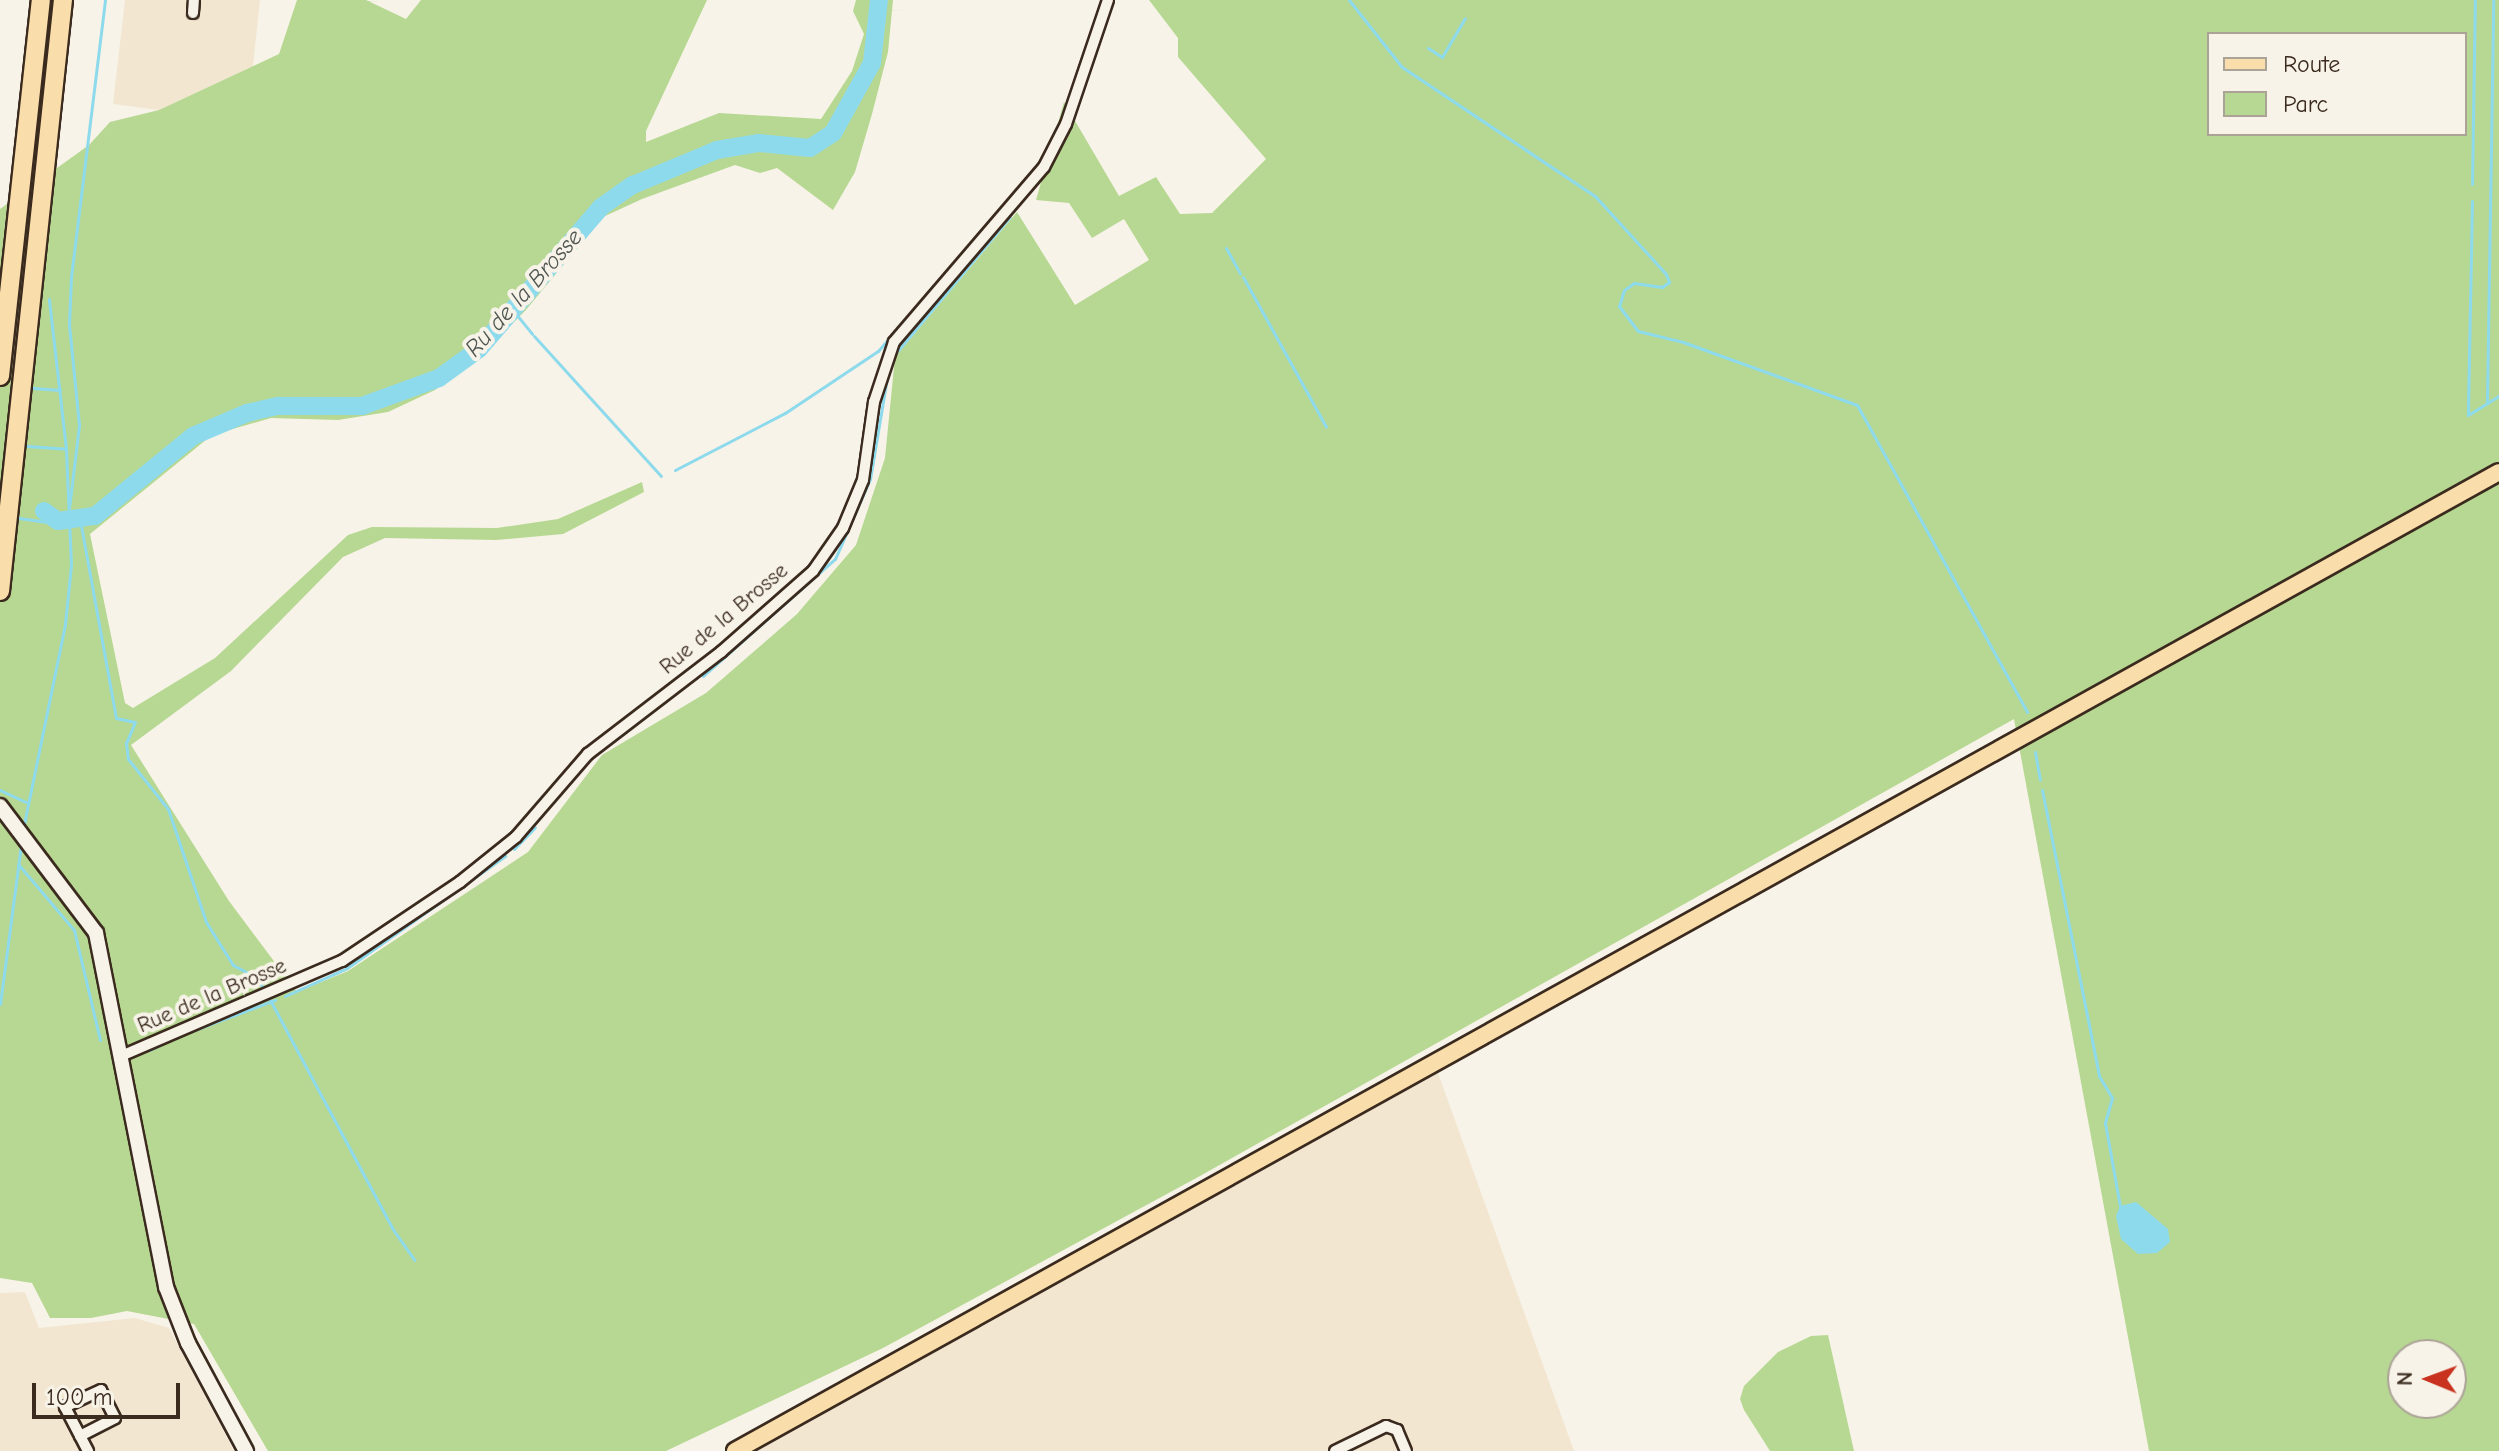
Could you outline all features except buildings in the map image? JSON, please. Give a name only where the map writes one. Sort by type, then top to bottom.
[{"type":"highway","points":[[0,376],[41,0]]},
{"type":"highway","points":[[0,591],[63,0]]},
{"type":"main road","points":[[735,1451],[2499,472]]},
{"type":"main road","points":[[0,806],[96,933],[170,1300],[246,1451]]},
{"type":"street","points":[[193,13],[194,0]]},
{"type":"street","name":"Rue de la Brosse","points":[[121,1056],[342,961],[460,882],[516,837],[588,754],[721,652],[813,571],[843,528],[863,480],[874,402],[894,342],[1044,167],[1066,124],[1108,0]]},
{"type":"street","points":[[80,1436],[115,1418],[101,1390],[65,1407],[80,1436],[88,1451]]},
{"type":"street","points":[[1335,1451],[1386,1426],[1397,1430],[1406,1451]]},
{"type":"shaded area","points":[[125,0],[260,0],[253,66],[159,110],[113,104]]},
{"type":"shaded area","points":[[1438,1073],[1574,1451],[757,1451],[1078,1271]]},
{"type":"shaded area","points":[[25,1292],[39,1328],[135,1318],[169,1328],[234,1451],[0,1451],[0,1293]]},
{"type":"green space","points":[[297,0],[366,0],[406,19],[421,0],[707,0],[646,131],[646,142],[719,113],[821,119],[852,71],[864,34],[853,11],[856,0],[893,0],[888,52],[872,114],[855,172],[833,210],[777,168],[760,173],[735,165],[642,199],[603,217],[525,311],[473,362],[435,390],[388,412],[338,420],[271,418],[212,435],[90,534],[125,703],[133,708],[215,658],[348,535],[372,527],[497,528],[558,519],[642,482],[644,492],[563,534],[496,540],[385,538],[343,557],[231,671],[131,745],[229,901],[297,992],[348,971],[528,852],[602,755],[706,693],[797,614],[856,545],[885,458],[895,357],[1017,212],[1075,305],[1149,260],[1124,219],[1092,238],[1069,203],[1036,200],[1064,102],[1119,196],[1156,177],[1180,214],[1212,213],[1266,159],[1178,57],[1178,38],[1149,0],[2499,0],[2499,1451],[2149,1451],[2014,719],[1200,1176],[883,1348],[666,1451],[268,1451],[194,1324],[127,1311],[91,1318],[50,1318],[32,1283],[0,1278],[0,209],[89,145],[110,122],[159,110],[279,54]]},
{"type":"green space","points":[[1828,1335],[1854,1451],[1770,1451],[1744,1410],[1740,1399],[1744,1386],[1778,1352],[1811,1336]]},
{"type":"water","points":[[2136,1202],[2168,1229],[2170,1242],[2157,1253],[2138,1254],[2121,1239],[2116,1216],[2120,1206]]},
{"type":"waterway","points":[[69,508],[79,425],[69,324],[71,277],[105,0]]},
{"type":"waterway","name":"Ru de la Brosse","points":[[44,511],[58,521],[95,516],[193,436],[247,413],[278,406],[362,406],[439,378],[479,349],[601,207],[633,185],[717,150],[759,143],[810,148],[833,133],[872,63],[879,0]]},
{"type":"waterway","points":[[1349,0],[1402,67],[1595,196],[1666,274],[1669,282],[1662,287],[1634,283],[1624,290],[1619,306],[1638,331],[1683,342],[1857,405],[2027,712]]},
{"type":"waterway","points":[[2472,184],[2475,0]]},
{"type":"waterway","points":[[2487,401],[2493,0]]},
{"type":"waterway","points":[[1428,48],[1442,57],[1465,18]]},
{"type":"waterway","points":[[2472,201],[2468,415],[2499,396]]},
{"type":"waterway","points":[[894,355],[1010,217]]},
{"type":"waterway","points":[[1226,248],[1240,273]]},
{"type":"waterway","points":[[1243,277],[1326,427]]},
{"type":"waterway","points":[[23,829],[65,624],[71,565],[66,449],[49,299]]},
{"type":"waterway","points":[[512,309],[532,334]]},
{"type":"waterway","points":[[675,470],[785,413],[878,351],[909,315]]},
{"type":"waterway","points":[[534,336],[661,476]]},
{"type":"waterway","points":[[703,676],[835,559],[870,479],[887,377]]},
{"type":"waterway","points":[[33,388],[60,390]]},
{"type":"waterway","points":[[27,446],[66,449]]},
{"type":"waterway","points":[[19,518],[47,522],[50,516]]},
{"type":"waterway","points":[[80,520],[116,718],[135,722],[126,743],[128,759],[168,809],[206,922],[233,965],[257,978],[263,988]]},
{"type":"waterway","points":[[2035,752],[2040,780]]},
{"type":"waterway","points":[[0,790],[26,802]]},
{"type":"waterway","points":[[2042,790],[2099,1076],[2112,1098],[2105,1123],[2120,1206]]},
{"type":"waterway","points":[[514,849],[535,827]]},
{"type":"waterway","points":[[0,1004],[21,844]]},
{"type":"waterway","points":[[285,996],[347,968],[505,856]]},
{"type":"waterway","points":[[18,864],[74,930],[100,1040]]},
{"type":"waterway","points":[[270,1000],[392,1228],[414,1260]]},
{"type":"waterway","points":[[189,1032],[275,1000]]},
{"type":"waterway","points":[[150,1050],[164,1043]]}]
